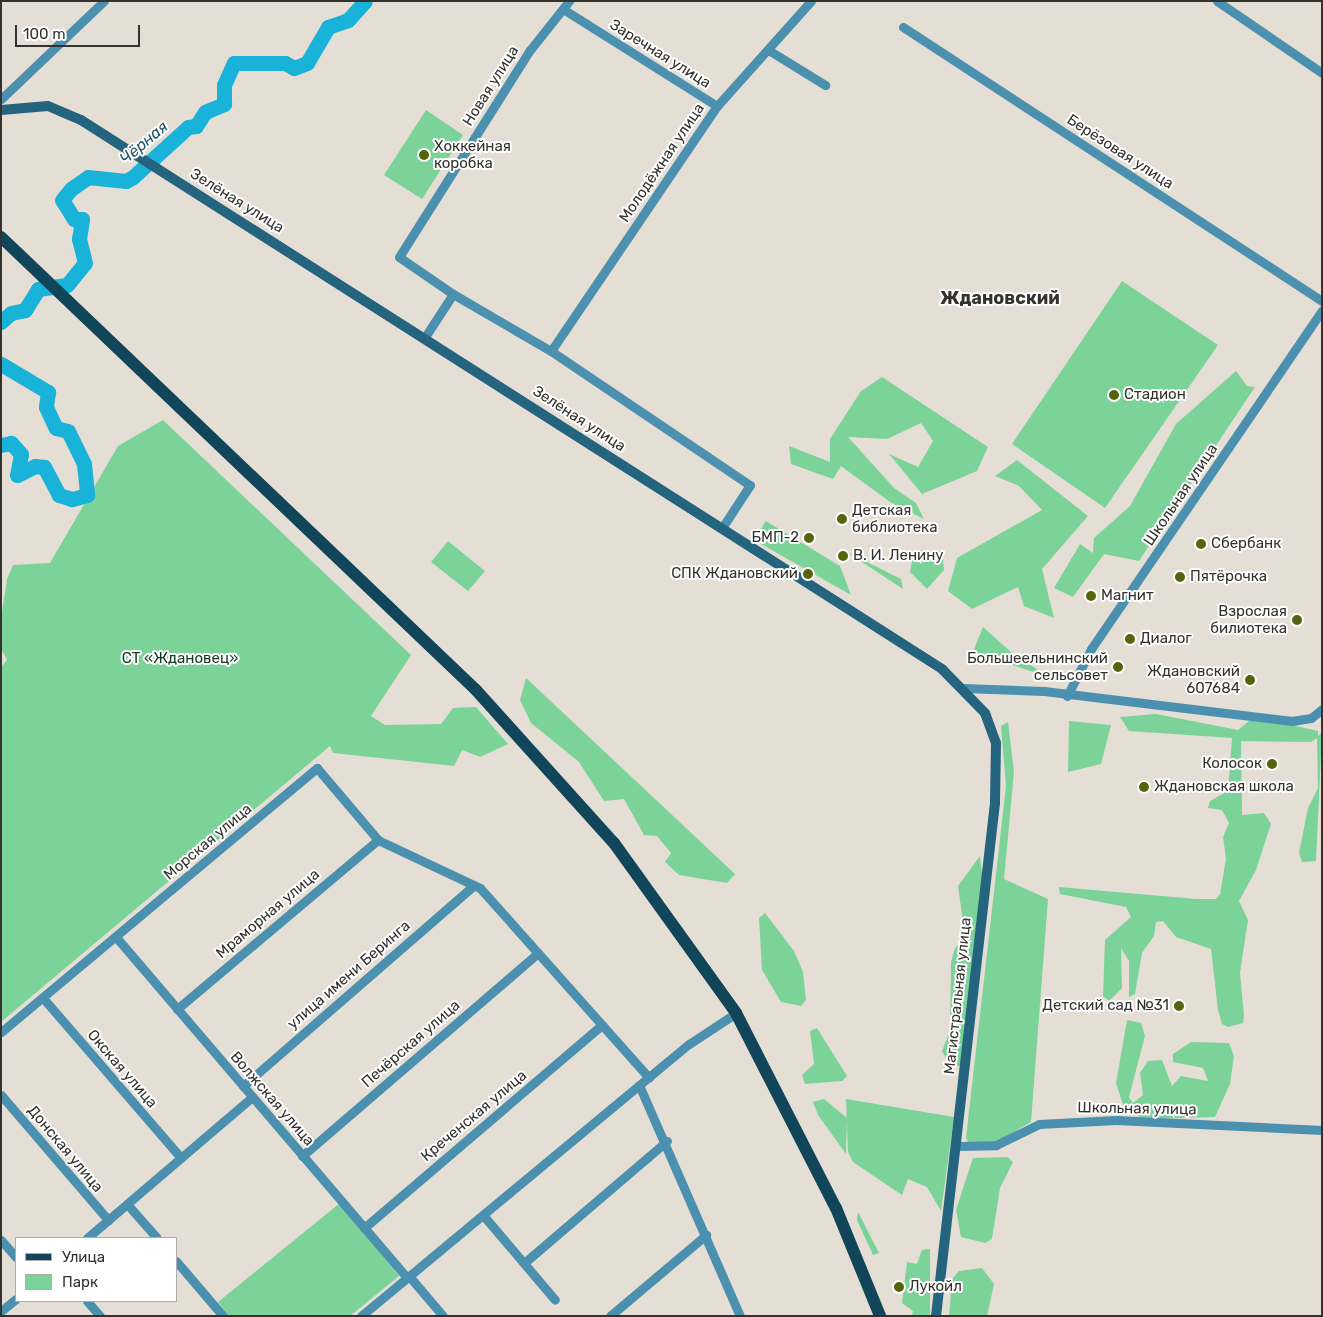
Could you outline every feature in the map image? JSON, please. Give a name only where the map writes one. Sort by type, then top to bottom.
[{"type":"main road","points":[[1,237],[69,300],[524,738],[614,843],[736,1013],[833,1200],[880,1316]]},
{"type":"street","points":[[1,99],[104,1]]},
{"type":"street","name":"Молодёжная улица","points":[[551,351],[717,106],[770,51],[811,1]]},
{"type":"street","points":[[1217,1],[1322,73]]},
{"type":"street","name":"Заречная улица","points":[[566,5],[717,106]]},
{"type":"street","name":"Новая улица","points":[[453,294],[399,257],[530,50],[566,5]]},
{"type":"street","name":"Берёзовая улица","points":[[903,27],[1322,301]]},
{"type":"street","points":[[770,51],[825,85]]},
{"type":"street","name":"Зелёная улица","points":[[1,110],[48,106],[81,120],[425,337],[722,528],[964,688]]},
{"type":"street","points":[[425,337],[453,294],[551,351],[750,485],[722,528]]},
{"type":"street","name":"Школьная улица","points":[[1067,696],[1092,649],[1322,310]]},
{"type":"street","points":[[964,688],[1067,696],[1292,721],[1311,718],[1322,708]]},
{"type":"street","name":"Магистральная улица","points":[[936,1316],[957,1146],[998,760],[985,713],[964,688]]},
{"type":"street","name":"Морская улица","points":[[1,1032],[317,768],[378,840]]},
{"type":"street","points":[[378,840],[474,886],[649,1078]]},
{"type":"street","name":"Мраморная улица","points":[[177,1009],[378,840]]},
{"type":"street","name":"улица имени Беринга","points":[[242,1086],[474,886]]},
{"type":"street","name":"Волжская улица","points":[[116,937],[364,1228],[443,1316]]},
{"type":"street","name":"Печёрская улица","points":[[302,1156],[538,954]]},
{"type":"street","name":"Окская улица","points":[[43,998],[181,1158]]},
{"type":"street","points":[[361,1316],[640,1085],[736,1013]]},
{"type":"street","name":"Креченская улица","points":[[364,1228],[602,1026]]},
{"type":"street","points":[[640,1085],[667,1141],[740,1316]]},
{"type":"street","name":"Донская улица","points":[[1,1095],[108,1220]]},
{"type":"street","points":[[88,1237],[252,1096]]},
{"type":"street","name":"Школьная улица","points":[[957,1146],[996,1145],[1039,1124],[1116,1120],[1322,1130]]},
{"type":"street","points":[[524,1263],[667,1141]]},
{"type":"street","points":[[127,1204],[156,1237]]},
{"type":"street","points":[[483,1215],[555,1300]]},
{"type":"street","points":[[610,1316],[706,1235]]},
{"type":"street","points":[[1,1240],[15,1256]]},
{"type":"street","points":[[178,1263],[223,1316]]},
{"type":"street","points":[[1,1311],[15,1300]]},
{"type":"street","points":[[88,1302],[100,1316]]},
{"type":"green space","name":"Хоккейная коробка","points":[[426,110],[463,135],[422,199],[384,175]]},
{"type":"green space","name":"Стадион","points":[[1122,281],[1218,345],[1105,508],[1012,444]]},
{"type":"green space","points":[[1236,371],[1247,386],[1255,387],[1139,561],[1104,554],[1073,597],[1054,588],[1080,544],[1093,553],[1094,538],[1130,506],[1176,424]]},
{"type":"green space","points":[[882,377],[988,447],[977,471],[922,494],[889,454],[918,467],[933,441],[921,423],[887,439],[848,437],[894,488],[916,503],[924,519],[890,502],[841,466],[833,479],[791,464],[789,446],[830,462],[830,439],[861,391]]},
{"type":"green space","name":"СТ «Ждановец»","points":[[163,420],[411,655],[371,716],[385,725],[441,724],[453,708],[476,707],[508,744],[480,757],[462,750],[454,766],[333,753],[330,746],[1,1022],[1,667],[7,660],[1,648],[1,619],[7,579],[13,565],[50,563],[118,446]]},
{"type":"green space","points":[[1017,460],[1088,516],[1042,569],[1054,618],[1024,606],[1018,587],[972,609],[948,591],[957,558],[1042,510],[1019,486],[995,476]]},
{"type":"green space","points":[[766,521],[840,566],[851,595],[754,540]]},
{"type":"green space","points":[[448,541],[485,571],[468,591],[431,562]]},
{"type":"green space","points":[[914,550],[942,551],[944,570],[927,589],[910,572]]},
{"type":"green space","points":[[845,551],[901,579],[903,589]]},
{"type":"green space","points":[[983,627],[1012,653],[1049,677],[973,652]]},
{"type":"green space","points":[[526,678],[735,874],[727,883],[679,875],[665,862],[671,853],[657,836],[644,835],[624,799],[604,801],[579,762],[531,723],[520,700]]},
{"type":"green space","points":[[1156,714],[1238,730],[1249,721],[1270,720],[1318,731],[1318,736],[1322,732],[1316,861],[1302,862],[1299,853],[1308,808],[1318,788],[1317,738],[1311,742],[1241,741],[1242,815],[1264,813],[1271,824],[1256,870],[1239,901],[1248,920],[1240,973],[1244,1016],[1243,1023],[1228,1027],[1222,1024],[1218,1010],[1211,949],[1176,937],[1163,921],[1156,922],[1154,936],[1142,953],[1135,994],[1129,997],[1129,961],[1121,948],[1122,988],[1109,1001],[1103,996],[1105,940],[1131,917],[1126,907],[1060,894],[1059,887],[1196,899],[1216,899],[1220,894],[1226,859],[1223,837],[1229,823],[1222,810],[1208,808],[1210,801],[1228,791],[1232,738],[1129,731],[1120,717]]},
{"type":"green space","points":[[1069,721],[1111,725],[1101,764],[1068,772]]},
{"type":"green space","points":[[1008,722],[1014,772],[1004,879],[1048,899],[1031,1122],[996,1142],[969,1144],[966,1138],[1006,786],[1001,726]]},
{"type":"green space","points":[[980,856],[983,882],[961,1066],[950,1066],[942,1051],[950,1031],[951,962],[955,948],[969,933],[963,922],[958,886]]},
{"type":"green space","points":[[765,913],[794,951],[803,972],[806,1000],[801,1006],[781,1002],[762,970],[759,918]]},
{"type":"green space","points":[[1127,1020],[1141,1023],[1145,1036],[1129,1097],[1133,1103],[1143,1095],[1140,1073],[1148,1061],[1162,1060],[1172,1086],[1181,1076],[1208,1081],[1203,1068],[1173,1062],[1173,1054],[1191,1042],[1229,1043],[1234,1056],[1230,1084],[1215,1117],[1145,1119],[1125,1111],[1116,1083]]},
{"type":"green space","points":[[817,1028],[847,1076],[842,1081],[805,1084],[802,1075],[814,1064],[810,1031]]},
{"type":"green space","points":[[824,1099],[847,1118],[846,1154],[818,1115],[813,1102]]},
{"type":"green space","points":[[846,1099],[954,1117],[941,1211],[927,1187],[908,1179],[902,1195],[853,1162],[848,1152]]},
{"type":"green space","points":[[1008,1157],[1013,1162],[1000,1188],[992,1239],[985,1243],[961,1237],[956,1210],[973,1158]]},
{"type":"green space","points":[[340,1203],[399,1276],[350,1316],[229,1316],[218,1302]]},
{"type":"green space","points":[[858,1212],[879,1253],[873,1255],[857,1220]]},
{"type":"green space","points":[[930,1249],[930,1316],[912,1316],[913,1311],[902,1303],[907,1262],[917,1264],[922,1250]]},
{"type":"green space","points":[[982,1268],[994,1284],[987,1316],[949,1316],[952,1279],[959,1271]]},
{"type":"waterway","name":"Чёрная","points":[[1,322],[11,313],[25,310],[38,289],[67,285],[85,263],[79,239],[82,219],[74,219],[62,200],[71,189],[88,177],[126,181],[133,177],[188,127],[196,126],[205,112],[224,104],[224,85],[234,63],[285,63],[294,68],[307,63],[328,27],[348,20],[365,1]]},
{"type":"waterway","name":"Чёрная","points":[[1,364],[48,392],[46,407],[56,428],[68,431],[84,464],[87,495],[72,499],[59,495],[44,467],[35,466],[17,475],[21,454],[11,443],[1,445]]},
{"type":"place","name":"Хоккейная коробка","points":[[424,155]]},
{"type":"place","name":"Стадион","points":[[1114,395]]},
{"type":"place","name":"Детская библиотека","points":[[842,519]]},
{"type":"place","name":"БМП-2","points":[[809,538]]},
{"type":"place","name":"Сбербанк","points":[[1201,544]]},
{"type":"place","name":"В. И. Ленину","points":[[843,556]]},
{"type":"place","name":"СПК Ждановский","points":[[808,574]]},
{"type":"place","name":"Пятёрочка","points":[[1180,577]]},
{"type":"place","name":"Магнит","points":[[1091,596]]},
{"type":"place","name":"Взрослая билиотека","points":[[1297,620]]},
{"type":"place","name":"Диалог","points":[[1130,639]]},
{"type":"place","name":"Большеельнинский сельсовет","points":[[1118,667]]},
{"type":"place","name":"Ждановский 607684","points":[[1250,680]]},
{"type":"place","name":"Колосок","points":[[1272,764]]},
{"type":"place","name":"Ждановская школа","points":[[1144,787]]},
{"type":"place","name":"Детский сад №31","points":[[1179,1006]]},
{"type":"place","name":"Лукойл","points":[[899,1287]]},
{"type":"district","name":"Ждановский","points":[[1000,298]]}]
